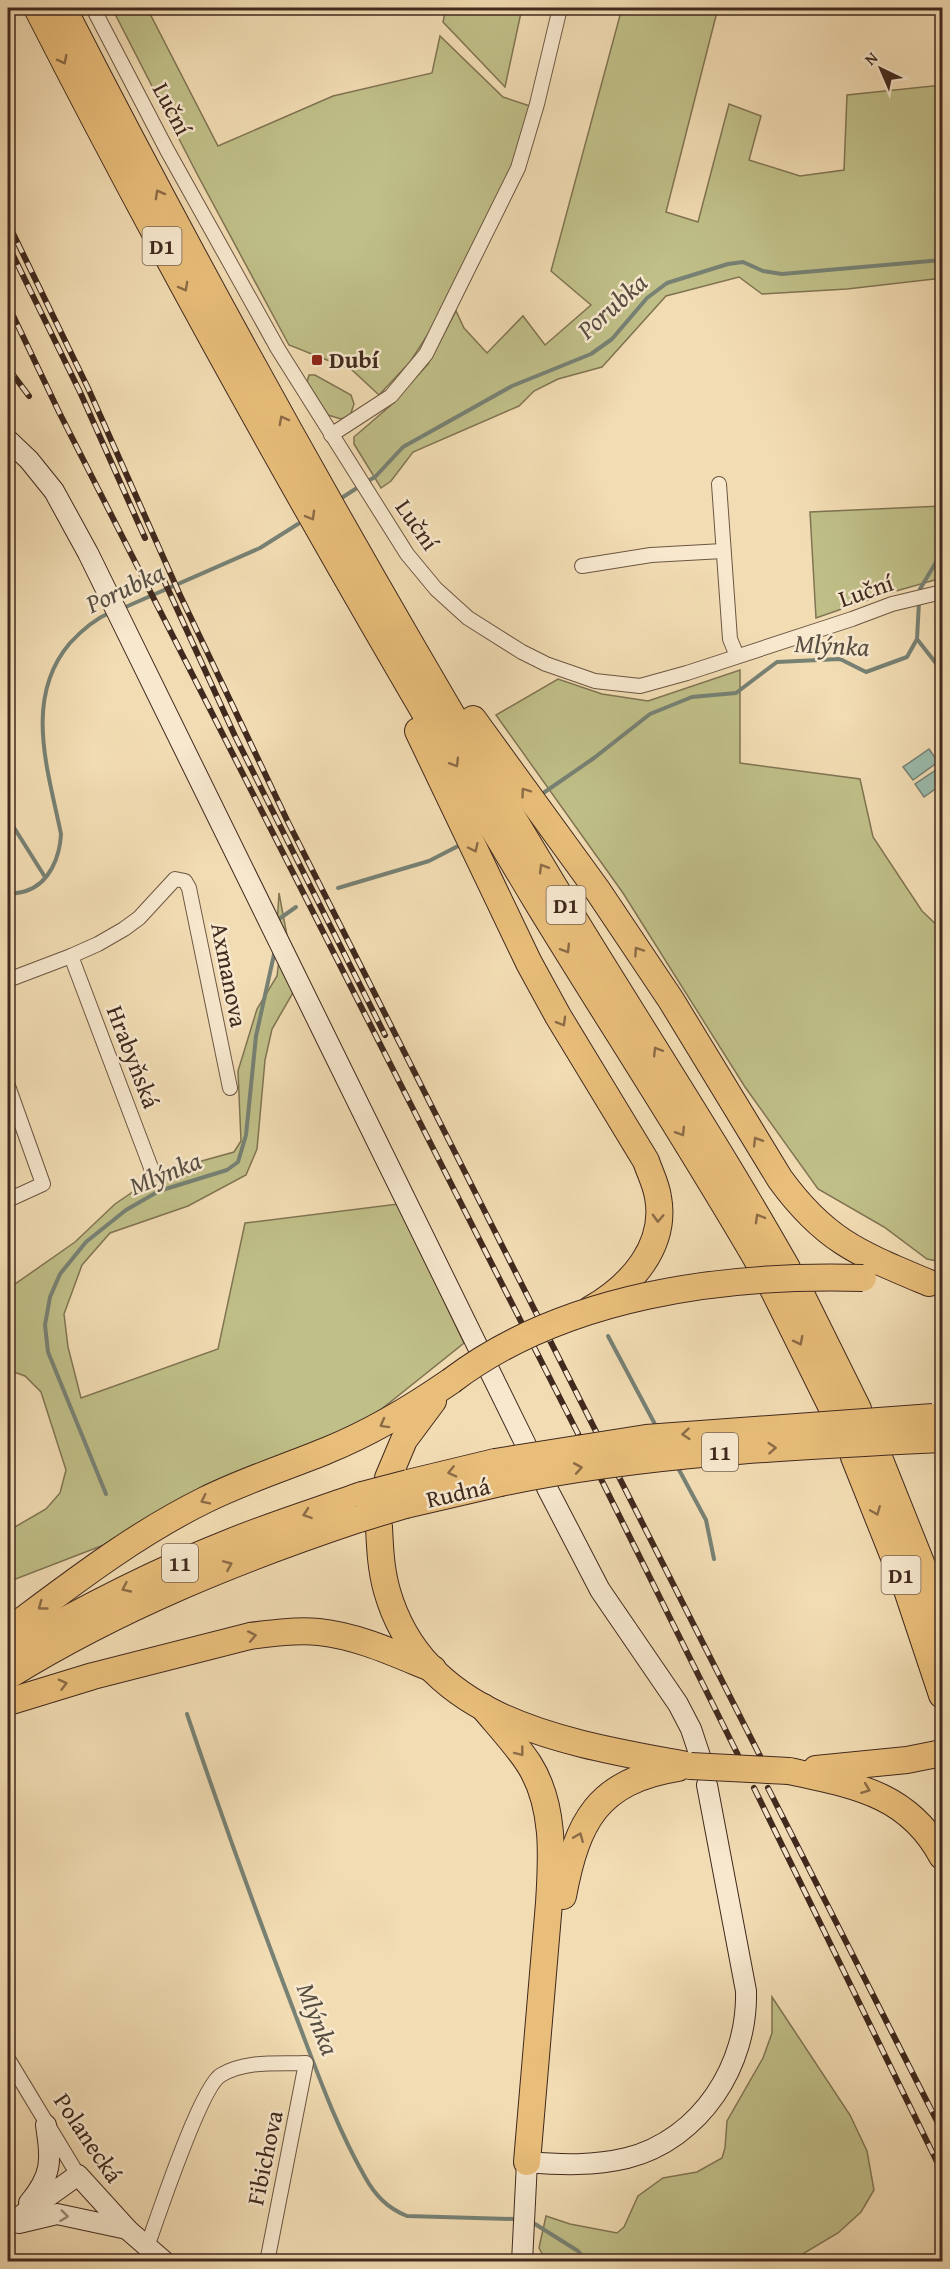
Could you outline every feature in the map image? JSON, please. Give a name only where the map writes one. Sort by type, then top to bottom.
[{"type":"highway","name":"D1","points":[[37,8],[113,157],[340,544],[538,903],[692,1150],[780,1279],[845,1409]]},
{"type":"highway","name":"D1","points":[[63,8],[301,477]]},
{"type":"highway","points":[[340,544],[383,574],[449,683],[598,891],[671,1000],[774,1169],[797,1202],[866,1268]]},
{"type":"highway","points":[[340,544],[367,635],[424,742],[529,963],[558,1017],[646,1161],[658,1198],[658,1228],[654,1243],[638,1270],[626,1284],[601,1303],[579,1315]]},
{"type":"highway","points":[[8,1631],[132,1541],[168,1519],[247,1482],[369,1432],[403,1414],[485,1357],[521,1337],[579,1315],[649,1296],[739,1282],[810,1277],[866,1268],[935,1284]]},
{"type":"highway","points":[[400,1488],[404,1440],[415,1423],[451,1381]]},
{"type":"highway","name":"Rudná","points":[[8,1676],[73,1638],[178,1587],[234,1563],[366,1514],[400,1488],[497,1472],[592,1466],[649,1458],[829,1444],[939,1424]]},
{"type":"highway","name":"D1","points":[[942,1622],[930,1585],[866,1456],[942,1695]]},
{"type":"highway","points":[[366,1514],[387,1593],[405,1630],[433,1669],[462,1694],[506,1720],[552,1737],[657,1766],[789,1771],[867,1764],[942,1753]]},
{"type":"highway","name":"Rudná","points":[[8,1652],[113,1594],[248,1535],[366,1514]]},
{"type":"highway","points":[[8,1702],[93,1676],[250,1636],[276,1632],[321,1632],[346,1637],[433,1669]]},
{"type":"highway","points":[[483,1707],[529,1764],[537,1779],[548,1813],[552,1867],[527,2162]]},
{"type":"highway","points":[[539,2038],[570,1859],[581,1830],[589,1816],[611,1793],[657,1766]]},
{"type":"highway","points":[[789,1771],[856,1785],[873,1792],[900,1807],[913,1818],[932,1838],[942,1856]]},
{"type":"street","name":"Luční","points":[[93,8],[167,150],[262,321],[331,435],[407,554],[436,589],[468,618],[522,652],[546,664],[595,681],[640,686],[852,619],[892,604],[942,592]]},
{"type":"street","points":[[331,435],[391,396],[426,354],[518,168],[537,104],[560,8]]},
{"type":"street","points":[[8,440],[29,460],[54,490],[125,628],[526,1445]]},
{"type":"street","points":[[719,484],[730,639],[737,656]]},
{"type":"street","points":[[582,566],[651,555],[723,551]]},
{"type":"street","name":"Axmanova","points":[[71,956],[98,944],[139,918],[175,879],[185,881],[189,888],[230,1088]]},
{"type":"street","points":[[8,980],[71,956]]},
{"type":"street","name":"Hrabyňská","points":[[71,956],[153,1173]]},
{"type":"street","points":[[8,1086],[43,1184],[8,1200]]},
{"type":"street","points":[[522,2262],[527,2162],[566,2165],[596,2164],[644,2152],[664,2143],[692,2121],[717,2094],[736,2054],[746,2009],[746,1991],[691,1729],[678,1704],[600,1590],[547,1488]]},
{"type":"street","name":"Polanecká","points":[[8,2059],[78,2175],[128,2230],[165,2262]]},
{"type":"street","name":"Fibichova","points":[[147,2247],[191,2127],[206,2092],[218,2076],[240,2066],[306,2062],[267,2262]]},
{"type":"street","points":[[8,2225],[39,2192],[48,2174],[50,2152],[46,2125]]},
{"type":"street","points":[[8,2225],[78,2175]]},
{"type":"street","points":[[8,2225],[57,2214],[128,2230]]},
{"type":"shaded area","points":[[112,8],[147,8],[218,146],[333,96],[432,73],[440,36],[503,97],[530,106],[511,174],[441,314],[410,362],[379,395],[352,370],[289,345],[196,172]]},
{"type":"shaded area","points":[[446,8],[522,8],[505,87],[443,22]]},
{"type":"shaded area","points":[[622,8],[718,8],[666,212],[698,222],[729,104],[761,116],[749,160],[800,176],[844,170],[847,95],[942,85],[942,287],[934,279],[847,289],[762,294],[739,277],[666,296],[602,367],[558,379],[534,391],[519,406],[413,452],[391,481],[381,488],[354,444],[354,437],[390,406],[428,364],[456,311],[464,328],[487,353],[523,316],[545,345],[591,305],[551,271]]},
{"type":"shaded area","points":[[309,375],[315,375],[351,395],[354,404],[350,416],[341,419],[328,415],[307,382]]},
{"type":"shaded area","points":[[942,506],[942,578],[882,595],[816,618],[810,512]]},
{"type":"shaded area","points":[[740,670],[740,763],[860,779],[873,837],[922,911],[942,930],[942,1262],[927,1259],[884,1227],[818,1189],[745,1087],[623,893],[496,715],[558,679],[602,694],[648,701]]},
{"type":"shaded area","points":[[929,749],[938,762],[913,780],[903,767]]},
{"type":"shaded area","points":[[942,766],[942,784],[924,797],[915,784]]},
{"type":"shaded area","points":[[279,893],[291,957],[305,972],[272,1029],[265,1060],[257,1149],[246,1175],[188,1206],[110,1233],[82,1265],[64,1314],[68,1347],[81,1398],[218,1349],[245,1223],[398,1204],[464,1343],[364,1423],[114,1541],[8,1582],[8,1531],[46,1509],[60,1493],[66,1470],[41,1392],[25,1376],[8,1370],[8,1289],[75,1242],[115,1204],[162,1172],[234,1152],[241,1141],[238,1071],[257,1009],[277,976],[281,944],[277,926]]},
{"type":"shaded area","points":[[772,1997],[850,2115],[867,2151],[874,2190],[861,2212],[838,2233],[791,2261],[546,2261],[539,2248],[546,2216],[570,2224],[617,2233],[624,2227],[638,2196],[663,2178],[697,2172],[722,2158],[727,2121],[763,2058],[772,2033]]},
{"type":"waterway","name":"Porubka","points":[[366,482],[375,477],[403,447],[512,386],[591,354],[612,339],[647,298],[667,283],[728,264],[743,262],[763,271],[782,274],[942,260]]},
{"type":"waterway","name":"Porubka","points":[[343,497],[360,486]]},
{"type":"waterway","name":"Porubka","points":[[121,609],[260,548],[298,524]]},
{"type":"waterway","name":"Mlýnka","points":[[920,594],[920,589],[942,552]]},
{"type":"waterway","name":"Mlýnka","points":[[539,796],[594,758],[650,714],[692,697],[736,693],[777,662],[840,659],[866,672],[907,657],[917,639],[919,602]]},
{"type":"waterway","name":"Porubka","points":[[8,895],[26,891],[41,882],[56,860],[60,842],[61,834],[50,785],[43,735],[43,711],[47,687],[56,664],[70,643],[89,625],[111,612]]},
{"type":"waterway","points":[[917,639],[942,671]]},
{"type":"waterway","points":[[8,818],[45,877]]},
{"type":"waterway","name":"Mlýnka","points":[[338,888],[429,861],[462,844]]},
{"type":"waterway","name":"Mlýnka","points":[[278,924],[279,919],[296,907]]},
{"type":"waterway","name":"Mlýnka","points":[[106,1494],[48,1352],[45,1325],[50,1297],[60,1274],[86,1242],[126,1210],[159,1191],[227,1170],[238,1162],[246,1135],[256,1036],[275,950]]},
{"type":"waterway","points":[[608,1336],[657,1428]]},
{"type":"waterway","points":[[677,1466],[706,1520],[714,1559]]},
{"type":"waterway","name":"Mlýnka","points":[[187,1714],[251,1897],[317,2071],[344,2136],[369,2184],[388,2205],[407,2216],[514,2219]]},
{"type":"waterway","name":"Mlýnka","points":[[535,2224],[578,2251],[588,2262]]},
{"type":"railway","points":[[8,223],[88,388],[180,595],[287,820],[762,1760]]},
{"type":"railway","points":[[8,245],[80,392],[145,538]]},
{"type":"railway","points":[[8,305],[59,412],[601,1479],[740,1759]]},
{"type":"railway","points":[[8,368],[29,396]]},
{"type":"railway","points":[[162,576],[235,736],[385,1035]]},
{"type":"railway","points":[[754,1788],[942,2172]]},
{"type":"railway","points":[[768,1788],[942,2131]]},
{"type":"place","name":"Dubí","points":[[317,360]]}]
